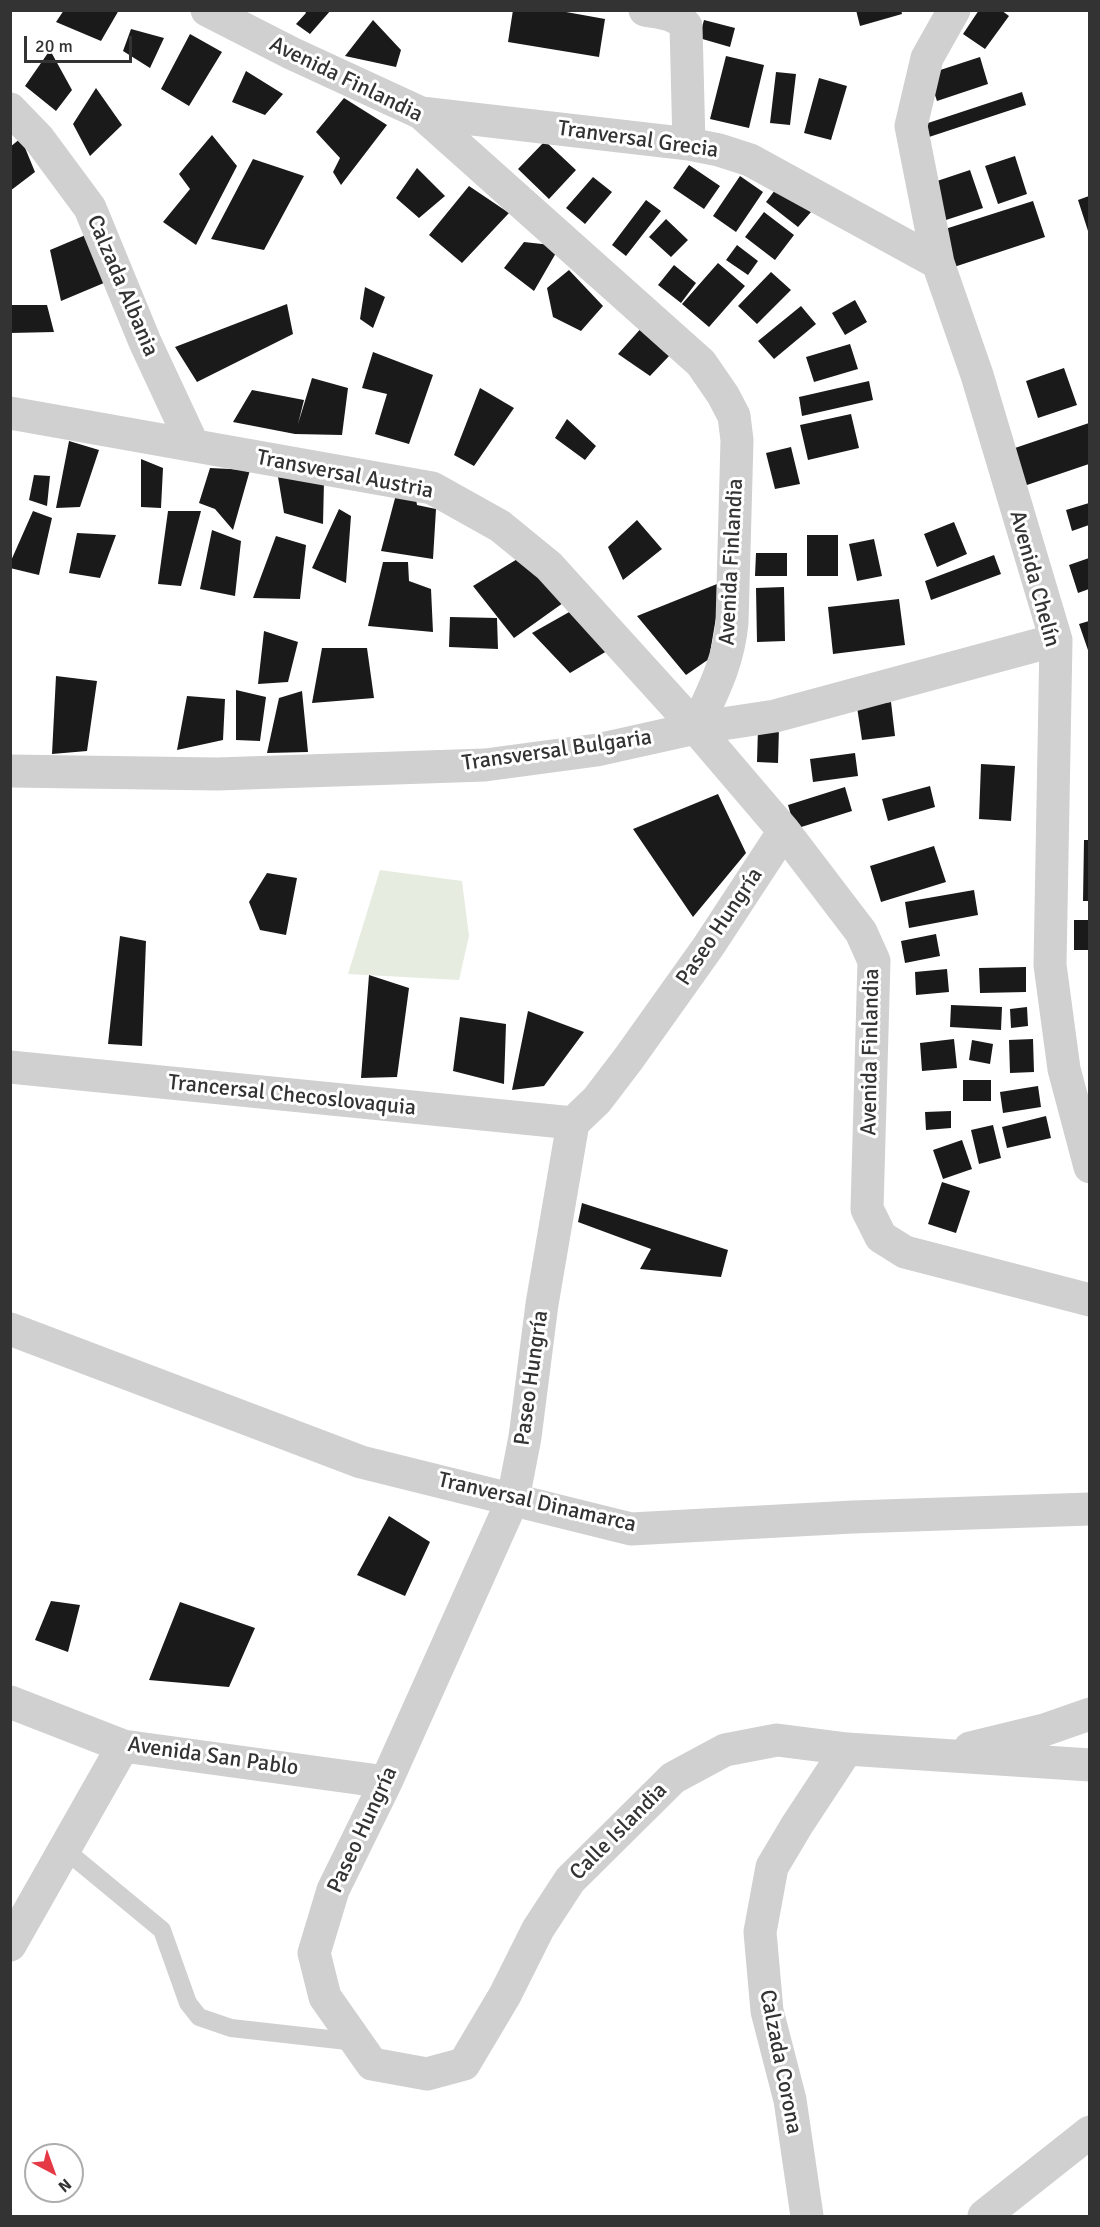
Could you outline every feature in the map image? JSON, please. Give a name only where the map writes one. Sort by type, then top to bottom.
[{"type":"street","name":"Avenida Finlandia","points":[[207,10],[291,53],[421,113],[701,363],[723,394],[734,416],[737,440],[730,646],[724,669],[696,728],[783,831],[861,932],[874,961],[867,1209],[881,1236],[905,1252],[1089,1300]]},
{"type":"street","points":[[645,10],[673,16],[680,19],[686,26],[688,144]]},
{"type":"street","name":"Avenida Chelín","points":[[954,10],[927,58],[911,126],[938,263],[977,375],[1056,640],[1050,965],[1064,1069],[1089,1167]]},
{"type":"street","name":"Calzada Albania","points":[[10,110],[39,139],[90,208],[145,342],[193,445]]},
{"type":"street","name":"Tranversal Grecia","points":[[421,113],[688,144],[719,150],[750,160],[938,263]]},
{"type":"street","name":"Transversal Austria","points":[[10,413],[432,488],[500,526],[549,566],[696,728]]},
{"type":"street","name":"Transversal Bulgaria","points":[[10,771],[217,774],[485,765],[597,750],[696,728],[775,716],[1056,640]]},
{"type":"street","name":"Paseo Hungría","points":[[314,1953],[333,1890],[386,1782],[513,1499],[525,1437],[542,1304],[573,1124],[597,1100],[642,1040],[708,947],[783,831]]},
{"type":"street","name":"Trancersal Checoslovaquia","points":[[10,1067],[573,1124]]},
{"type":"street","name":"Tranversal Dinamarca","points":[[10,1329],[362,1462],[631,1529],[853,1517],[1089,1509]]},
{"type":"street","name":"Avenida San Pablo","points":[[10,1702],[123,1746],[386,1782]]},
{"type":"street","points":[[936,1756],[1044,1730],[1089,1714]]},
{"type":"street","name":"Calle Islandia","points":[[314,1953],[325,1997],[372,2064],[428,2074],[464,2064],[505,1995],[538,1929],[570,1880],[673,1778],[725,1750],[777,1740],[847,1749],[1089,1765]]},
{"type":"street","points":[[10,1945],[123,1746]]},
{"type":"street","name":"Calzada Corona","points":[[807,2217],[790,2100],[767,2011],[760,1932],[772,1867],[847,1749]]},
{"type":"street","points":[[984,2217],[1089,2132]]},
{"type":"lane","points":[[64,1849],[162,1930],[188,2003],[199,2017],[231,2028],[356,2042]]},
{"type":"shaded area","points":[[380,870],[462,881],[469,936],[459,980],[348,974]]},
{"type":"building","points":[[64,10],[119,10],[101,41],[56,22]]},
{"type":"building","points":[[304,10],[331,10],[310,34],[296,24],[306,13]]},
{"type":"building","points":[[513,10],[555,10],[605,19],[599,57],[508,42]]},
{"type":"building","points":[[856,10],[901,10],[902,14],[860,26]]},
{"type":"building","points":[[979,10],[1001,10],[1009,16],[985,49],[963,34]]},
{"type":"building","points":[[373,20],[401,50],[396,67],[345,56]]},
{"type":"building","points":[[704,20],[735,28],[730,47],[699,38]]},
{"type":"building","points":[[131,29],[164,38],[150,68],[123,51]]},
{"type":"building","points":[[190,34],[222,52],[189,106],[161,89]]},
{"type":"building","points":[[50,50],[72,90],[56,111],[25,86]]},
{"type":"building","points":[[726,56],[764,65],[749,128],[710,119]]},
{"type":"building","points":[[980,57],[988,84],[937,101],[928,74]]},
{"type":"building","points":[[246,71],[283,94],[265,115],[232,102]]},
{"type":"building","points":[[776,72],[796,74],[790,125],[770,123]]},
{"type":"building","points":[[819,78],[847,86],[831,140],[804,133]]},
{"type":"building","points":[[96,88],[122,125],[90,156],[73,124]]},
{"type":"building","points":[[1022,92],[1026,105],[929,137],[925,124]]},
{"type":"building","points":[[344,98],[387,125],[341,185],[333,172],[340,158],[316,132]]},
{"type":"building","points":[[212,135],[237,166],[196,245],[163,222],[190,189],[179,174]]},
{"type":"building","points":[[21,138],[35,172],[10,191],[10,147]]},
{"type":"building","points":[[545,141],[576,170],[549,199],[518,169]]},
{"type":"building","points":[[1015,156],[1027,194],[998,204],[985,166]]},
{"type":"building","points":[[253,159],[304,176],[264,250],[211,239]]},
{"type":"building","points":[[689,165],[720,186],[704,209],[673,188]]},
{"type":"building","points":[[417,168],[445,196],[419,218],[396,198]]},
{"type":"building","points":[[970,170],[983,208],[946,220],[934,182]]},
{"type":"building","points":[[740,176],[763,192],[736,232],[713,216]]},
{"type":"building","points":[[593,177],[612,192],[585,224],[566,208]]},
{"type":"building","points":[[469,186],[509,213],[462,263],[429,235]]},
{"type":"building","points":[[778,186],[811,212],[798,227],[766,202]]},
{"type":"building","points":[[1089,196],[1089,234],[1078,200]]},
{"type":"building","points":[[646,200],[661,211],[626,256],[612,245]]},
{"type":"building","points":[[1033,201],[1045,237],[954,267],[942,230]]},
{"type":"building","points":[[764,212],[794,235],[775,260],[745,237]]},
{"type":"building","points":[[666,219],[688,240],[671,257],[649,237]]},
{"type":"building","points":[[88,234],[111,280],[61,301],[50,250]]},
{"type":"building","points":[[524,242],[560,246],[534,291],[504,268]]},
{"type":"building","points":[[737,245],[758,261],[748,275],[726,260]]},
{"type":"building","points":[[718,263],[745,286],[709,327],[682,304]]},
{"type":"building","points":[[674,265],[696,283],[681,303],[658,285]]},
{"type":"building","points":[[569,270],[603,306],[581,331],[553,317],[547,288]]},
{"type":"building","points":[[771,272],[791,290],[757,324],[738,306]]},
{"type":"building","points":[[365,287],[385,297],[373,328],[360,319]]},
{"type":"building","points":[[855,300],[867,322],[845,335],[832,313]]},
{"type":"building","points":[[287,304],[293,334],[197,382],[175,347]]},
{"type":"building","points":[[10,305],[47,305],[54,332],[10,333]]},
{"type":"building","points":[[801,306],[816,324],[774,359],[758,341]]},
{"type":"building","points":[[644,325],[670,355],[650,376],[618,354]]},
{"type":"building","points":[[850,344],[858,369],[814,382],[806,357]]},
{"type":"building","points":[[373,352],[433,375],[409,444],[375,434],[387,394],[362,388]]},
{"type":"building","points":[[1064,368],[1077,405],[1038,418],[1026,381]]},
{"type":"building","points":[[312,378],[348,388],[342,435],[295,434],[233,422],[252,390],[304,400],[298,424]]},
{"type":"building","points":[[869,381],[873,400],[802,416],[799,397]]},
{"type":"building","points":[[480,388],[514,408],[474,466],[454,455]]},
{"type":"building","points":[[851,414],[859,448],[808,460],[800,425]]},
{"type":"building","points":[[567,419],[596,446],[585,460],[555,438]]},
{"type":"building","points":[[1089,423],[1089,464],[1021,487],[1009,450]]},
{"type":"building","points":[[69,441],[99,450],[80,507],[56,508]]},
{"type":"building","points":[[791,447],[800,484],[775,489],[766,453]]},
{"type":"building","points":[[141,459],[163,468],[161,508],[141,507]]},
{"type":"building","points":[[210,468],[250,470],[233,530],[215,509],[199,503]]},
{"type":"building","points":[[34,475],[50,476],[47,506],[29,500]]},
{"type":"building","points":[[278,477],[324,481],[323,524],[284,513]]},
{"type":"building","points":[[414,486],[417,505],[436,509],[433,559],[381,551],[398,487]]},
{"type":"building","points":[[1089,503],[1089,525],[1072,531],[1066,510]]},
{"type":"building","points":[[339,509],[351,516],[346,583],[312,568]]},
{"type":"building","points":[[33,511],[52,518],[39,575],[10,568],[10,563]]},
{"type":"building","points":[[168,511],[201,511],[181,586],[158,584]]},
{"type":"building","points":[[637,520],[662,549],[623,580],[608,547]]},
{"type":"building","points":[[954,522],[967,554],[937,567],[924,534]]},
{"type":"building","points":[[212,530],[241,541],[235,596],[200,589]]},
{"type":"building","points":[[77,533],[116,535],[100,578],[69,573]]},
{"type":"building","points":[[807,535],[838,535],[838,576],[807,576]]},
{"type":"building","points":[[276,536],[306,545],[300,599],[253,598]]},
{"type":"building","points":[[874,539],[882,576],[857,581],[849,544]]},
{"type":"building","points":[[756,553],[787,553],[787,576],[755,576]]},
{"type":"building","points":[[994,555],[1001,574],[931,600],[925,581]]},
{"type":"building","points":[[519,558],[563,603],[514,638],[473,586]]},
{"type":"building","points":[[1089,558],[1089,589],[1078,593],[1069,565]]},
{"type":"building","points":[[383,562],[408,562],[409,581],[431,589],[433,632],[368,626]]},
{"type":"building","points":[[722,582],[709,659],[686,675],[637,616]]},
{"type":"building","points":[[784,587],[785,641],[757,642],[756,588]]},
{"type":"building","points":[[899,599],[905,645],[833,654],[828,607]]},
{"type":"building","points":[[571,611],[607,651],[570,673],[532,633]]},
{"type":"building","points":[[450,617],[497,618],[498,649],[449,647]]},
{"type":"building","points":[[1089,621],[1089,653],[1079,624]]},
{"type":"building","points":[[264,631],[298,642],[288,682],[258,684]]},
{"type":"building","points":[[322,648],[367,648],[374,698],[312,703]]},
{"type":"building","points":[[56,676],[97,681],[87,751],[52,754]]},
{"type":"building","points":[[236,690],[266,697],[260,741],[236,740]]},
{"type":"building","points":[[302,691],[308,752],[267,753],[279,698]]},
{"type":"building","points":[[187,696],[225,699],[223,740],[177,750]]},
{"type":"building","points":[[891,702],[895,736],[862,740],[857,707]]},
{"type":"building","points":[[758,728],[779,728],[778,763],[757,762]]},
{"type":"building","points":[[855,753],[858,776],[813,782],[810,759]]},
{"type":"building","points":[[981,764],[1015,766],[1011,821],[979,819]]},
{"type":"building","points":[[930,786],[935,807],[888,821],[882,799]]},
{"type":"building","points":[[845,787],[852,811],[795,829],[788,805]]},
{"type":"building","points":[[718,794],[746,853],[693,917],[633,829]]},
{"type":"building","points":[[1084,840],[1089,840],[1089,901],[1083,901]]},
{"type":"building","points":[[934,846],[946,882],[881,902],[870,866]]},
{"type":"building","points":[[267,873],[297,878],[286,935],[260,930],[249,902]]},
{"type":"building","points":[[974,890],[978,915],[909,928],[905,902]]},
{"type":"building","points":[[1074,920],[1089,920],[1089,950],[1074,950]]},
{"type":"building","points":[[936,934],[940,956],[905,963],[901,941]]},
{"type":"building","points":[[120,936],[146,941],[142,1046],[108,1044]]},
{"type":"building","points":[[1026,967],[1026,992],[980,993],[979,968]]},
{"type":"building","points":[[947,969],[949,992],[916,995],[915,972]]},
{"type":"building","points":[[369,975],[409,988],[397,1077],[361,1078]]},
{"type":"building","points":[[951,1005],[1002,1007],[1001,1030],[950,1027]]},
{"type":"building","points":[[1027,1007],[1028,1026],[1011,1028],[1010,1009]]},
{"type":"building","points":[[528,1011],[584,1032],[544,1086],[512,1090]]},
{"type":"building","points":[[460,1017],[506,1024],[504,1084],[453,1071]]},
{"type":"building","points":[[954,1039],[957,1068],[922,1071],[920,1043]]},
{"type":"building","points":[[1033,1039],[1034,1072],[1010,1073],[1009,1040]]},
{"type":"building","points":[[972,1040],[993,1044],[990,1064],[969,1060]]},
{"type":"building","points":[[963,1080],[991,1080],[991,1101],[963,1101]]},
{"type":"building","points":[[1038,1086],[1041,1107],[1003,1113],[1000,1092]]},
{"type":"building","points":[[951,1111],[951,1128],[926,1130],[925,1112]]},
{"type":"building","points":[[1046,1116],[1051,1138],[1007,1148],[1002,1127]]},
{"type":"building","points":[[993,1125],[1001,1158],[979,1164],[971,1130]]},
{"type":"building","points":[[962,1140],[972,1169],[943,1179],[933,1150]]},
{"type":"building","points":[[942,1182],[970,1191],[956,1233],[928,1224]]},
{"type":"building","points":[[582,1203],[728,1250],[721,1277],[640,1269],[651,1249],[578,1222]]},
{"type":"building","points":[[389,1516],[430,1542],[405,1596],[357,1575]]},
{"type":"building","points":[[51,1601],[80,1605],[68,1652],[35,1640]]},
{"type":"building","points":[[180,1602],[255,1628],[229,1687],[149,1680]]}]
